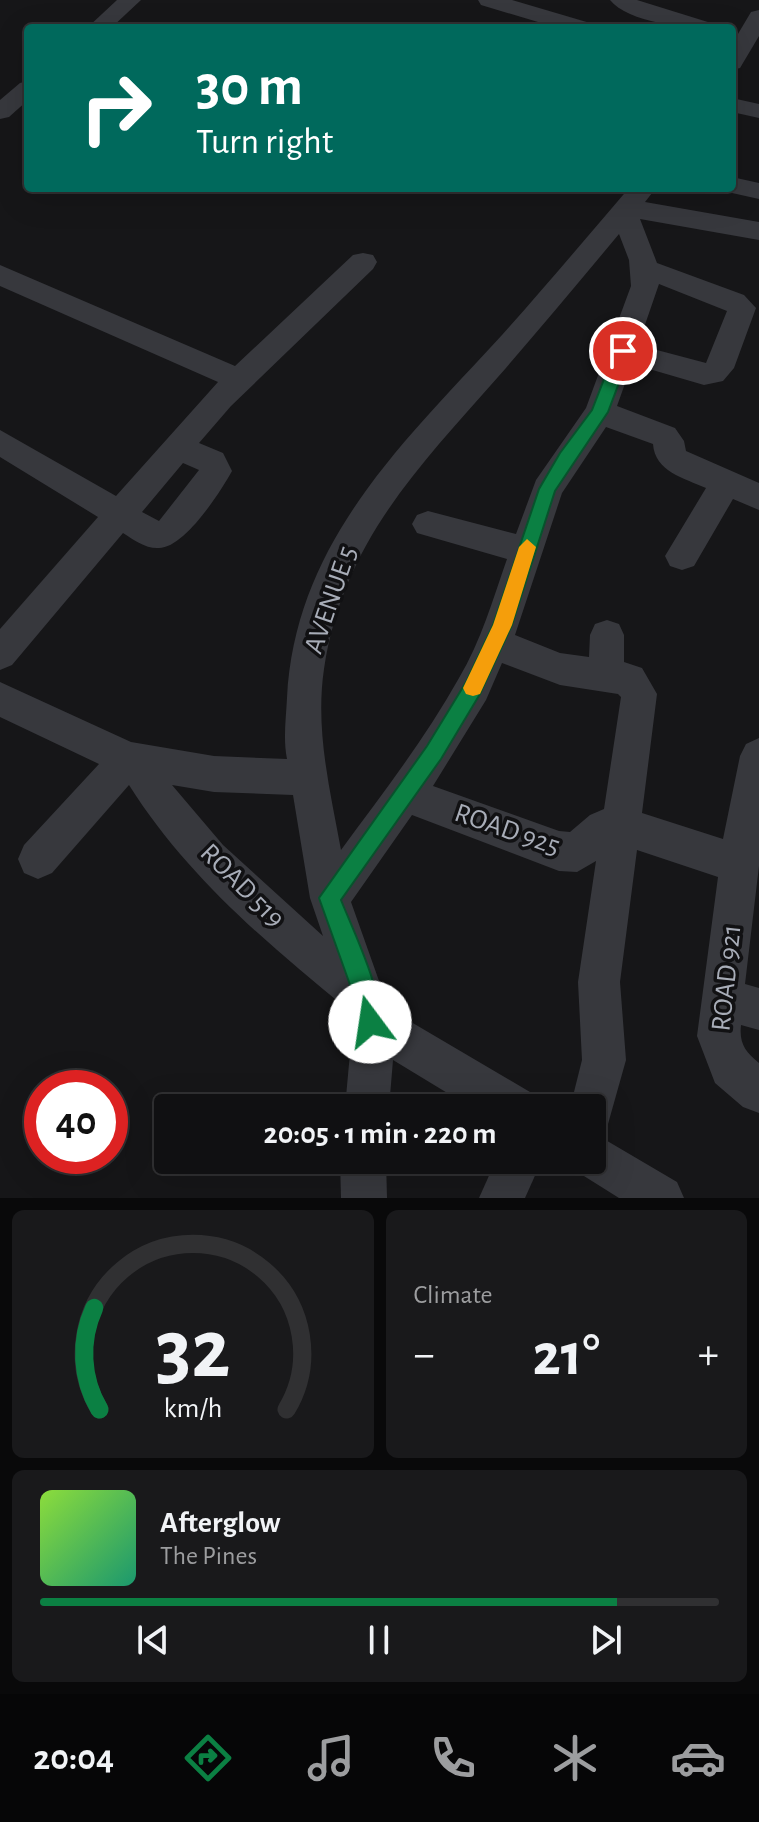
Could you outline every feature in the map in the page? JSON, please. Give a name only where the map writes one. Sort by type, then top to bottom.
[{"type":"street","points":[[103,24],[130,0]]},
{"type":"street","points":[[489,0],[569,24]]},
{"type":"street","points":[[621,0],[690,24]]},
{"type":"street","points":[[739,38],[759,17]]},
{"type":"street","points":[[0,112],[24,91]]},
{"type":"street","points":[[736,106],[759,111]]},
{"type":"street","points":[[736,186],[759,191]]},
{"type":"street","points":[[330,898],[454,720],[495,642],[552,481],[600,412],[643,294],[645,269],[627,199],[759,231]]},
{"type":"street","name":"AVENUE 5","points":[[368,1094],[372,1053],[368,1009],[330,898],[308,778],[302,711],[315,629],[345,548],[389,480],[627,199]]},
{"type":"street","points":[[0,654],[238,379],[363,262]]},
{"type":"street","points":[[623,351],[704,374],[713,373],[719,368],[741,313],[739,305],[645,269]]},
{"type":"street","points":[[0,275],[238,379]]},
{"type":"street","points":[[600,412],[664,436],[673,458],[759,497]]},
{"type":"street","points":[[0,442],[154,535],[170,531],[216,471],[212,462],[177,447]]},
{"type":"street","points":[[682,556],[726,483]]},
{"type":"street","points":[[428,524],[526,550]]},
{"type":"street","points":[[606,675],[607,635]]},
{"type":"street","points":[[495,642],[541,664],[629,679],[639,694],[599,982],[604,1060],[596,1094]]},
{"type":"street","points":[[0,699],[131,760],[214,774],[308,778]]},
{"type":"street","name":"ROAD 921","points":[[759,756],[750,793],[740,864],[741,1004],[718,1036],[724,1058],[738,1076],[759,1091]]},
{"type":"street","points":[[38,859],[131,760]]},
{"type":"street","name":"ROAD 519","points":[[131,760],[154,793],[216,864],[368,1009],[493,1094]]},
{"type":"street","name":"ROAD 925","points":[[405,794],[559,851],[577,852],[604,828],[622,826]]},
{"type":"street","points":[[622,826],[740,864]]},
{"type":"street","points":[[606,1164],[661,1198]]},
{"type":"street","points":[[363,1174],[364,1198]]},
{"type":"street","points":[[502,1198],[513,1174]]},
{"type":"slow traffic","points":[[473,688],[502,625],[527,547]]},
{"type":"route","points":[[370,1022],[365,996],[330,898],[434,753],[473,688],[502,625],[547,489],[566,457],[600,412],[623,351]]}]
